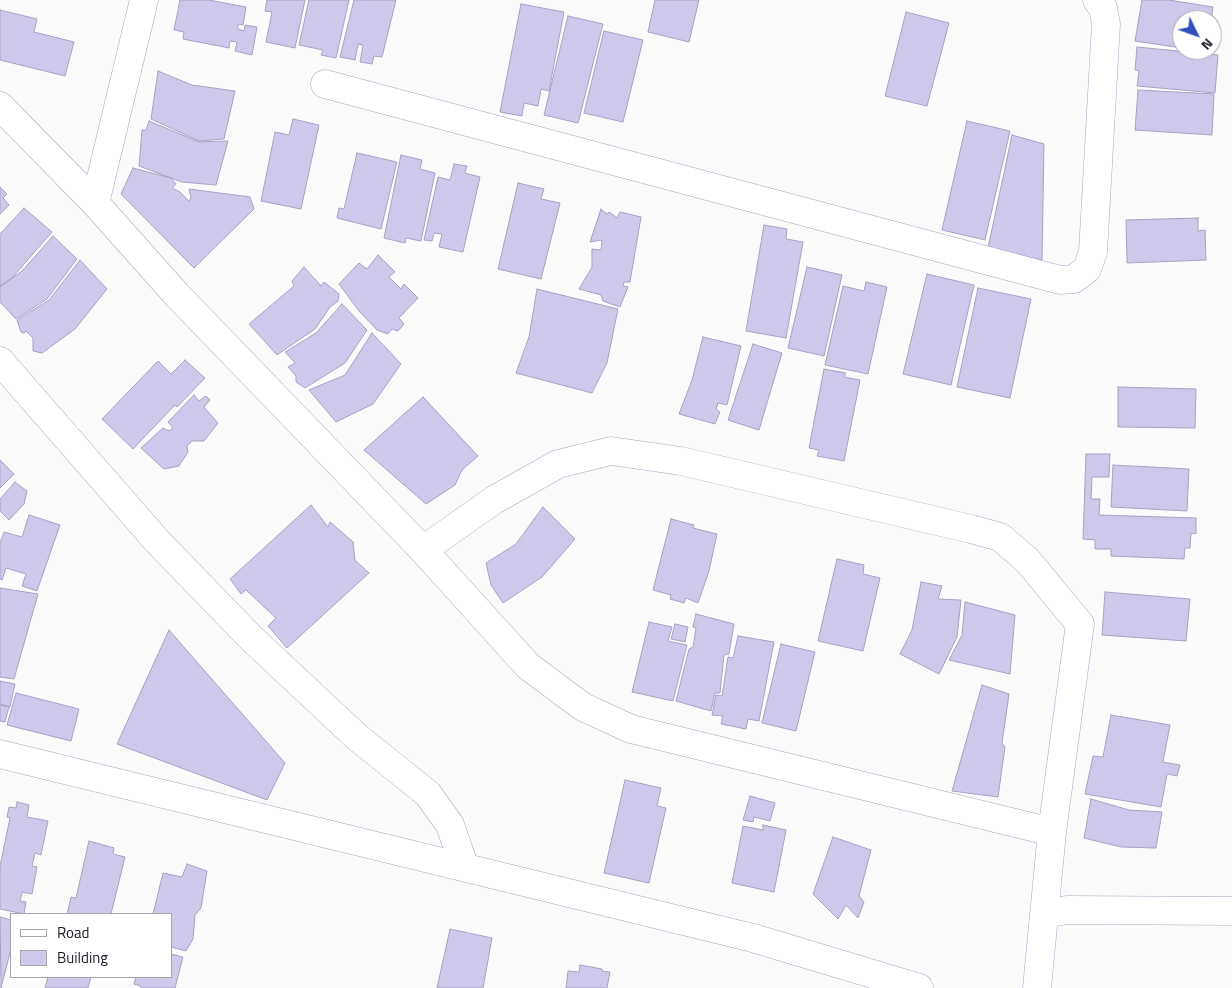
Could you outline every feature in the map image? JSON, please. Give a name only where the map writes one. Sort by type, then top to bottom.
[{"type":"street","points":[[95,204],[144,0]]},
{"type":"street","points":[[325,84],[1060,280],[1074,279],[1087,269],[1092,252],[1106,24],[1103,8],[1097,0]]},
{"type":"street","points":[[0,106],[95,204],[177,295],[423,550],[528,666],[583,707],[631,729],[1052,832]]},
{"type":"street","points":[[0,361],[157,541],[251,638],[356,736],[428,794],[450,825],[465,868]]},
{"type":"street","points":[[423,550],[494,500],[558,464],[611,451],[681,461],[1000,537],[1027,560],[1080,624],[1052,832],[1037,988]]},
{"type":"street","points":[[0,754],[753,938],[919,988]]},
{"type":"street","points":[[1044,914],[1068,910],[1232,911]]},
{"type":"building","points":[[180,0],[209,0],[246,7],[243,25],[238,24],[238,29],[244,31],[245,25],[257,27],[252,55],[235,51],[237,42],[230,41],[229,48],[183,39],[184,32],[174,30]]},
{"type":"building","points":[[267,0],[305,0],[295,48],[266,42],[272,12],[265,11]]},
{"type":"building","points":[[309,0],[349,0],[336,58],[321,55],[323,50],[299,45]]},
{"type":"building","points":[[354,0],[396,0],[382,57],[374,56],[372,64],[360,62],[363,45],[358,44],[355,60],[340,57]]},
{"type":"building","points":[[655,0],[699,0],[689,42],[648,32]]},
{"type":"building","points":[[1142,0],[1169,0],[1213,7],[1213,10],[1172,10],[1172,47],[1135,41]]},
{"type":"building","points":[[521,4],[564,12],[549,91],[541,89],[538,106],[524,103],[522,116],[500,112]]},
{"type":"building","points":[[0,10],[37,19],[34,32],[74,42],[65,76],[0,60]]},
{"type":"building","points":[[906,12],[949,23],[927,106],[885,96]]},
{"type":"building","points":[[568,16],[603,24],[578,123],[544,115]]},
{"type":"building","points":[[604,31],[643,40],[623,122],[584,113]]},
{"type":"building","points":[[1137,47],[1172,50],[1172,60],[1218,60],[1215,93],[1137,86],[1139,71],[1135,70]]},
{"type":"building","points":[[158,71],[192,85],[235,91],[224,139],[199,141],[151,119]]},
{"type":"building","points":[[1138,90],[1214,94],[1212,135],[1135,130]]},
{"type":"building","points":[[293,119],[319,125],[301,209],[261,201],[275,132],[289,135]]},
{"type":"building","points":[[149,121],[199,142],[228,141],[216,185],[182,182],[139,166],[142,130],[146,130]]},
{"type":"building","points":[[967,121],[1010,131],[985,240],[942,230]]},
{"type":"building","points":[[1012,135],[1044,144],[1042,260],[988,248]]},
{"type":"building","points":[[357,153],[397,162],[381,229],[337,218],[339,208],[344,209]]},
{"type":"building","points":[[401,155],[422,160],[420,169],[435,173],[421,241],[406,238],[405,243],[384,238]]},
{"type":"building","points":[[454,164],[467,166],[465,173],[480,177],[463,252],[439,247],[442,234],[434,233],[432,241],[424,240],[438,177],[450,180]]},
{"type":"building","points":[[133,168],[171,178],[176,184],[172,188],[180,192],[189,201],[191,198],[189,189],[250,197],[254,209],[194,268],[121,194]]},
{"type":"building","points":[[518,183],[544,189],[541,199],[560,203],[541,279],[498,269]]},
{"type":"building","points":[[0,187],[7,194],[3,198],[9,205],[0,214]]},
{"type":"building","points":[[24,208],[52,232],[12,278],[0,286],[0,234]]},
{"type":"building","points":[[601,209],[617,218],[620,212],[641,217],[630,282],[624,282],[623,286],[628,287],[620,307],[603,301],[601,295],[579,289],[592,267],[592,249],[601,250],[602,240],[590,242]]},
{"type":"building","points":[[1198,218],[1198,231],[1205,230],[1206,260],[1127,263],[1126,220]]},
{"type":"building","points":[[764,225],[787,229],[786,239],[803,242],[786,338],[746,331]]},
{"type":"building","points":[[53,236],[77,259],[47,299],[16,319],[0,302],[0,287],[22,271]]},
{"type":"building","points":[[378,255],[395,272],[389,277],[401,289],[404,284],[418,298],[399,318],[404,324],[398,331],[392,329],[388,334],[377,330],[359,311],[339,284],[359,263],[367,269]]},
{"type":"building","points":[[80,260],[107,289],[75,329],[42,353],[33,351],[33,338],[26,331],[24,333],[21,332],[17,320],[49,300]]},
{"type":"building","points":[[304,267],[321,286],[324,282],[339,294],[338,301],[330,307],[315,329],[277,355],[249,324],[294,286],[292,281]]},
{"type":"building","points":[[807,267],[842,275],[824,356],[788,348]]},
{"type":"building","points":[[927,274],[974,285],[951,385],[903,374]]},
{"type":"building","points":[[866,282],[887,287],[868,374],[825,365],[843,286],[864,291]]},
{"type":"building","points":[[978,288],[1031,299],[1010,398],[957,387]]},
{"type":"building","points":[[537,289],[618,309],[607,363],[592,393],[516,373],[529,337]]},
{"type":"building","points":[[342,304],[367,330],[345,363],[305,388],[296,382],[296,376],[288,367],[295,363],[285,352],[316,333]]},
{"type":"building","points":[[372,333],[401,364],[373,404],[336,422],[309,390],[345,375]]},
{"type":"building","points":[[703,337],[741,346],[727,405],[718,403],[716,409],[720,412],[715,424],[679,414],[692,380]]},
{"type":"building","points":[[753,344],[782,353],[759,430],[728,420]]},
{"type":"building","points":[[185,360],[205,378],[177,407],[175,405],[133,449],[102,419],[158,361],[171,374]]},
{"type":"building","points":[[824,369],[846,373],[844,377],[860,380],[844,461],[817,456],[819,450],[809,448]]},
{"type":"building","points":[[1118,387],[1196,389],[1195,428],[1118,427]]},
{"type":"building","points":[[194,395],[199,401],[206,396],[210,400],[204,407],[218,423],[204,441],[192,441],[187,446],[188,452],[179,466],[164,469],[141,448],[163,428],[169,431],[173,428],[168,422]]},
{"type":"building","points":[[423,397],[478,456],[462,470],[455,485],[426,504],[364,450]]},
{"type":"building","points":[[1086,454],[1110,454],[1109,477],[1092,477],[1091,499],[1100,499],[1099,515],[1196,518],[1196,534],[1191,533],[1190,548],[1185,548],[1184,559],[1111,556],[1111,549],[1095,549],[1095,540],[1083,539]]},
{"type":"building","points":[[0,460],[14,474],[0,488]]},
{"type":"building","points":[[1113,465],[1189,469],[1187,511],[1111,507]]},
{"type":"building","points":[[15,482],[27,491],[24,504],[9,520],[0,511],[0,499]]},
{"type":"building","points":[[311,505],[328,527],[330,522],[353,542],[355,560],[369,573],[287,648],[268,626],[276,618],[246,590],[241,594],[230,579]]},
{"type":"building","points":[[543,507],[575,539],[542,577],[503,603],[491,585],[486,563],[516,544]]},
{"type":"building","points":[[29,515],[60,525],[37,591],[22,586],[26,574],[6,568],[2,580],[0,579],[0,543],[4,532],[22,537]]},
{"type":"building","points":[[671,519],[694,525],[693,528],[717,534],[709,571],[698,603],[686,598],[684,603],[670,599],[671,595],[653,590]]},
{"type":"building","points":[[837,559],[864,565],[863,574],[880,578],[863,651],[818,641]]},
{"type":"building","points":[[921,582],[942,586],[938,599],[961,600],[957,637],[939,674],[900,654],[912,630]]},
{"type":"building","points":[[0,588],[38,594],[14,679],[0,677]]},
{"type":"building","points":[[1105,592],[1190,599],[1186,641],[1102,635]]},
{"type":"building","points":[[965,602],[1015,615],[1010,674],[949,660],[962,635]]},
{"type":"building","points":[[696,614],[734,624],[729,654],[724,655],[720,693],[715,693],[711,711],[676,701],[689,649],[693,647],[696,628],[693,627]]},
{"type":"building","points":[[649,622],[672,627],[668,641],[687,645],[673,701],[632,692]]},
{"type":"building","points":[[675,624],[688,627],[685,642],[671,639]]},
{"type":"building","points":[[169,630],[285,763],[267,800],[117,744]]},
{"type":"building","points":[[738,636],[774,642],[759,721],[748,719],[746,729],[721,724],[723,716],[712,715],[716,695],[722,696],[728,657],[733,658]]},
{"type":"building","points":[[781,644],[815,652],[796,731],[762,723]]},
{"type":"building","points":[[0,681],[15,684],[10,707],[0,704]]},
{"type":"building","points":[[982,685],[1009,694],[1002,743],[1005,747],[998,797],[952,791]]},
{"type":"building","points":[[16,693],[79,709],[71,741],[7,725]]},
{"type":"building","points":[[0,705],[9,707],[5,722],[0,721]]},
{"type":"building","points":[[1111,715],[1170,725],[1163,762],[1180,765],[1177,776],[1167,774],[1161,807],[1085,794],[1093,756],[1103,757]]},
{"type":"building","points":[[625,780],[661,788],[657,806],[666,808],[649,883],[604,873]]},
{"type":"building","points":[[750,796],[775,803],[770,821],[754,817],[753,822],[743,820]]},
{"type":"building","points":[[1091,799],[1129,810],[1162,812],[1156,848],[1121,847],[1084,838]]},
{"type":"building","points":[[17,802],[29,805],[27,817],[48,821],[41,855],[35,853],[32,866],[37,867],[32,894],[22,892],[20,901],[26,902],[24,913],[0,909],[0,866],[10,818],[7,817],[9,807],[16,808]]},
{"type":"building","points":[[763,825],[786,830],[774,892],[732,883],[743,826],[763,830]]},
{"type":"building","points":[[833,837],[871,850],[859,896],[864,902],[858,918],[846,905],[838,919],[813,894]]},
{"type":"building","points":[[89,841],[114,848],[113,854],[125,857],[111,913],[67,913],[71,897],[76,898]]},
{"type":"building","points":[[187,864],[207,871],[201,908],[195,915],[193,939],[186,951],[172,947],[172,913],[153,913],[163,873],[182,877]]},
{"type":"building","points":[[0,917],[10,920],[10,953],[1,988]]},
{"type":"building","points":[[450,929],[492,938],[483,988],[437,988]]},
{"type":"building","points":[[172,954],[183,957],[175,988],[141,988],[141,986],[134,984],[136,978],[172,978]]},
{"type":"building","points":[[580,965],[610,972],[607,988],[566,988],[568,971],[579,972]]},
{"type":"building","points":[[48,978],[91,978],[88,988],[45,988]]}]
